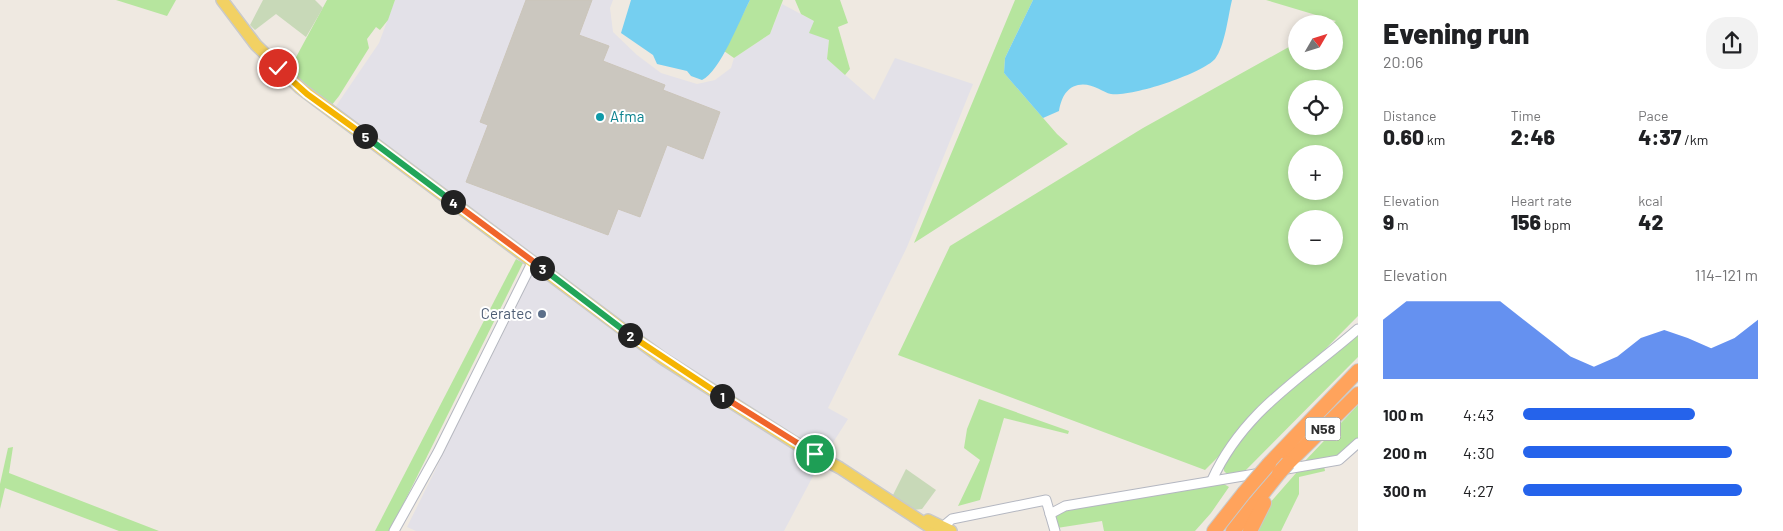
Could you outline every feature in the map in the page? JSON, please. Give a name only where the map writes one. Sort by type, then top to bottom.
[{"type":"highway","name":"N58","points":[[1233,531],[1265,494],[1279,466],[1358,371]]},
{"type":"highway","name":"N58","points":[[1214,531],[1244,493],[1279,466],[1358,394]]},
{"type":"highway","points":[[1250,531],[1265,494]]},
{"type":"highway","points":[[1206,531],[1230,510]]},
{"type":"main road","points":[[222,0],[256,45],[300,88],[662,358],[803,448],[840,468],[910,514],[944,530]]},
{"type":"street","points":[[394,531],[438,452],[533,261]]},
{"type":"street","points":[[1212,480],[1221,460],[1251,419],[1358,328]]},
{"type":"street","points":[[1050,514],[1065,506],[1339,460],[1358,444]]},
{"type":"street","points":[[944,530],[952,519],[1046,500],[1055,531]]},
{"type":"shaded area","points":[[395,0],[613,0],[610,8],[613,32],[637,55],[661,73],[697,84],[715,80],[731,68],[734,58],[770,34],[782,4],[814,21],[829,40],[827,59],[874,100],[895,58],[973,84],[907,247],[828,408],[848,419],[820,463],[784,531],[416,531],[407,527],[539,261],[334,109],[379,43]]},
{"type":"green space","points":[[116,0],[176,0],[167,16]]},
{"type":"green space","points":[[263,0],[315,0],[323,8],[306,37],[276,14],[255,30],[250,25]]},
{"type":"green space","points":[[327,0],[395,0],[388,20],[380,30],[376,27],[367,39],[369,48],[331,106],[288,72]]},
{"type":"green space","points":[[750,0],[783,0],[770,34],[734,58],[724,51]]},
{"type":"green space","points":[[795,0],[840,0],[848,23],[838,27],[850,69],[845,75],[827,59],[829,40],[809,33],[814,21],[801,14]]},
{"type":"green space","points":[[1015,0],[1033,0],[1005,58],[1004,73],[1068,144],[914,243]]},
{"type":"green space","points":[[1266,0],[1358,0],[1358,316],[1272,403],[1358,333],[1358,357],[1242,474],[1228,475],[1224,471],[1224,463],[1243,432],[1205,470],[898,355],[950,246],[1143,128],[1288,47],[1288,70],[1343,70],[1343,15],[1316,15]]},
{"type":"green space","points":[[516,259],[523,263],[390,531],[375,531]]},
{"type":"green space","points":[[979,399],[1069,431],[1068,434],[1004,418],[980,500],[958,506],[980,460],[964,448],[967,429]]},
{"type":"green space","points":[[1358,405],[1358,439],[1339,455],[1320,461],[1303,463]]},
{"type":"green space","points":[[13,447],[9,473],[159,531],[119,531],[5,488],[0,509],[0,484],[8,448]]},
{"type":"green space","points":[[1324,466],[1325,471],[1299,477],[1299,494],[1281,531],[1254,531],[1262,512],[1297,472]]},
{"type":"green space","points":[[906,469],[936,490],[922,509],[913,510],[893,495]]},
{"type":"green space","points":[[1224,484],[1229,487],[1211,513],[1195,531],[1104,531],[1102,521],[1057,528],[1054,515],[1115,501]]},
{"type":"water","points":[[631,0],[750,0],[716,67],[702,80],[691,76],[687,71],[657,64],[653,55],[621,33]]},
{"type":"water","points":[[1033,0],[1232,0],[1221,47],[1215,59],[1207,65],[1166,83],[1134,92],[1111,94],[1092,86],[1078,85],[1067,92],[1062,99],[1059,111],[1043,118],[1004,73],[1005,58]]},
{"type":"building","name":"Afma","points":[[526,0],[592,0],[579,35],[609,46],[603,61],[665,85],[663,90],[720,112],[703,159],[667,145],[640,217],[618,209],[608,235],[466,182],[488,125],[480,122]]},
{"type":"place","name":"Afma","points":[[600,117]]},
{"type":"place","name":"Ceratec","points":[[542,314]]},
{"type":"route","points":[[278,68],[318,102],[662,358],[815,454]]}]
